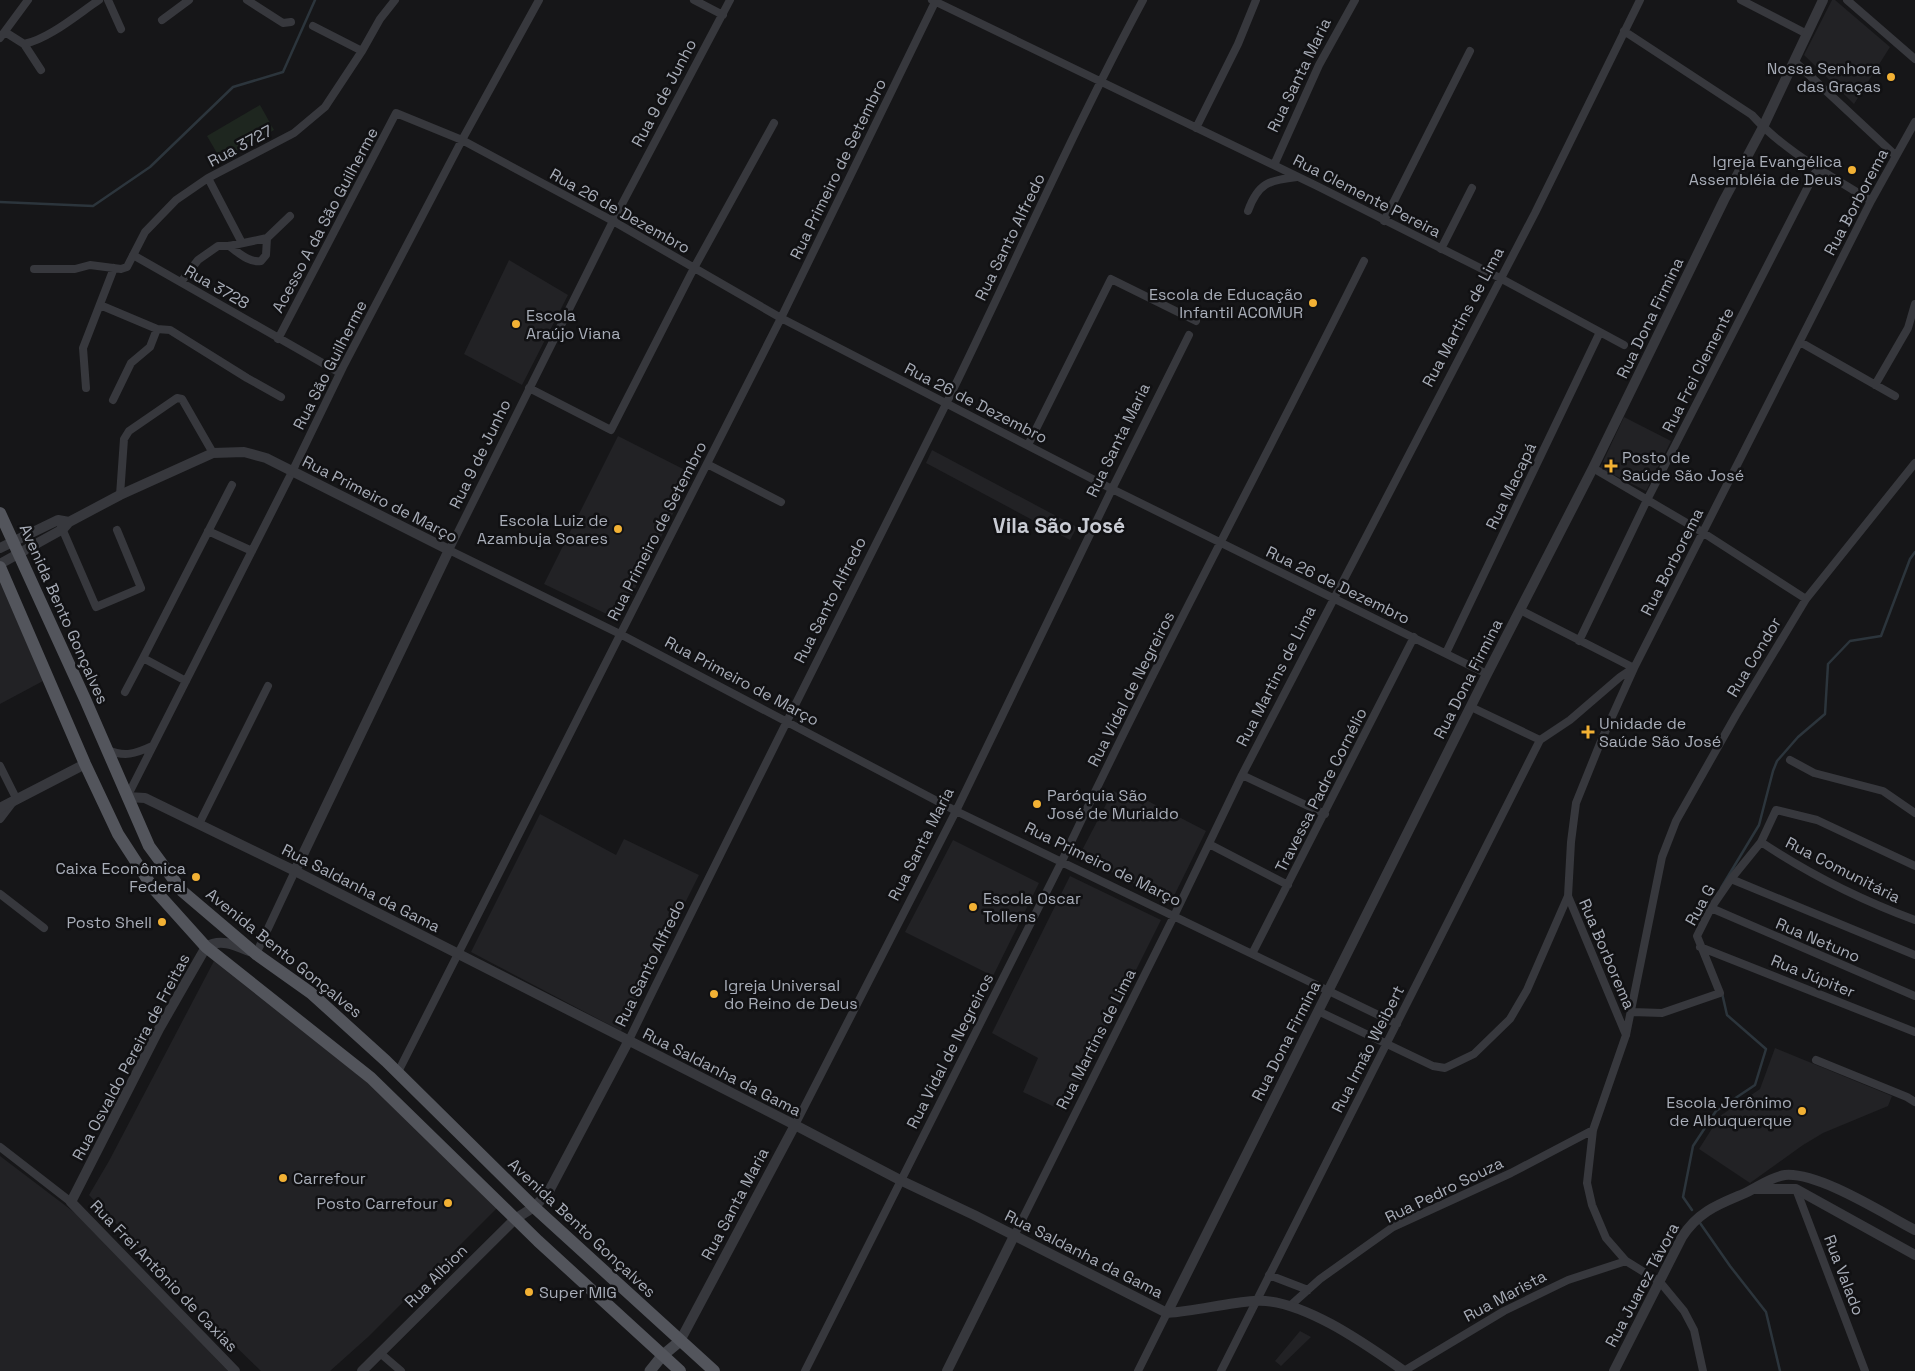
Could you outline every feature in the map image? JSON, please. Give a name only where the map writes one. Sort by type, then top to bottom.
[{"type":"main road","name":"Avenida Bento Gonçalves","points":[[0,513],[85,699],[149,846],[182,891],[256,954],[311,993],[398,1072],[534,1207],[714,1371]]},
{"type":"main road","points":[[0,565],[85,764],[118,834],[153,888],[206,947],[300,1024],[371,1078],[515,1219],[680,1371]]},
{"type":"main road","name":"Rua Santa Maria","points":[[650,1371],[662,1356],[680,1341]]},
{"type":"street","points":[[28,0],[3,35],[24,44],[41,70]]},
{"type":"street","points":[[24,44],[32,42],[58,28],[99,0]]},
{"type":"street","points":[[108,0],[121,29]]},
{"type":"street","points":[[162,20],[189,0]]},
{"type":"street","points":[[247,0],[256,3],[283,23],[291,22]]},
{"type":"street","name":"Rua 3727","points":[[114,268],[121,269],[127,267],[145,232],[176,200],[208,178],[294,133],[325,107],[380,19],[395,0]]},
{"type":"street","name":"Rua São Guilherme","points":[[127,797],[292,472],[340,373],[462,140],[539,0]]},
{"type":"street","points":[[694,0],[723,15]]},
{"type":"street","name":"Rua 9 de Junho","points":[[256,954],[449,550],[529,388],[613,221],[730,0]]},
{"type":"street","name":"Rua Clemente Pereira","points":[[934,0],[1274,165],[1500,278],[1624,344]]},
{"type":"street","name":"Rua Primeiro de Setembro","points":[[398,1072],[459,955],[542,785],[781,318],[934,0]]},
{"type":"street","name":"Rua Santo Alfredo","points":[[534,1207],[548,1193],[628,1042],[786,721],[946,403],[1102,80],[1143,0]]},
{"type":"street","points":[[1196,128],[1238,44],[1256,0]]},
{"type":"street","name":"Rua Santa Maria","points":[[1274,165],[1319,65],[1355,0]]},
{"type":"street","name":"Rua Martins de Lima","points":[[947,1371],[1174,916],[1242,775],[1542,198],[1640,0]]},
{"type":"street","points":[[1741,0],[1806,34]]},
{"type":"street","name":"Rua Dona Firmina","points":[[1138,1371],[1487,674],[1593,468],[1724,200],[1763,127],[1823,0]]},
{"type":"street","points":[[1847,0],[1915,59]]},
{"type":"street","points":[[314,26],[362,50]]},
{"type":"street","points":[[1624,31],[1752,115],[1780,141],[1871,201]]},
{"type":"street","points":[[1384,221],[1470,51]]},
{"type":"street","points":[[1794,61],[1896,155]]},
{"type":"street","name":"Rua 26 de Dezembro","points":[[396,113],[462,140],[613,221],[781,318],[1112,489],[1220,544],[1487,674]]},
{"type":"street","name":"Acesso A da São Guilherme","points":[[278,339],[396,113]]},
{"type":"street","name":"Rua Borborema","points":[[1626,1035],[1568,896],[1571,842],[1576,802],[1634,668],[1871,201],[1915,122]]},
{"type":"street","points":[[529,388],[611,430],[694,268],[774,123]]},
{"type":"street","name":"Rua Frei Clemente","points":[[1579,641],[1647,500],[1818,167]]},
{"type":"street","points":[[1248,211],[1253,197],[1261,186],[1279,179],[1298,177]]},
{"type":"street","points":[[208,178],[242,243]]},
{"type":"street","points":[[1441,249],[1472,188]]},
{"type":"street","points":[[180,282],[198,260],[218,246],[229,246],[267,238],[290,216]]},
{"type":"street","points":[[229,246],[248,259],[255,262],[261,261],[266,256],[267,238]]},
{"type":"street","name":"Rua 3728","points":[[133,255],[340,373]]},
{"type":"street","name":"Rua Vidal de Negreiros","points":[[805,1371],[1062,862],[1089,803],[1364,261]]},
{"type":"street","points":[[34,269],[76,269],[90,265],[114,268],[83,348],[86,388]]},
{"type":"street","points":[[1028,445],[1111,279],[1196,321]]},
{"type":"street","points":[[1875,385],[1908,328],[1915,304]]},
{"type":"street","points":[[100,305],[157,329],[170,330],[281,397]]},
{"type":"street","points":[[113,400],[131,363],[150,347],[157,329]]},
{"type":"street","name":"Rua Macapá","points":[[1446,653],[1600,332]]},
{"type":"street","name":"Rua Santa Maria","points":[[680,1341],[796,1125],[956,811],[1189,335]]},
{"type":"street","points":[[1800,342],[1895,396]]},
{"type":"street","points":[[120,495],[124,439],[129,431],[177,398],[182,399],[213,453]]},
{"type":"street","name":"Rua Primeiro de Março","points":[[0,565],[63,524],[120,495],[213,453],[244,452],[266,458],[620,634],[956,811],[1397,1024]]},
{"type":"street","name":"Rua Condor","points":[[1703,1371],[1694,1330],[1684,1311],[1660,1282],[1626,1261],[1606,1238],[1592,1205],[1587,1183],[1593,1130],[1626,1035],[1662,857],[1676,821],[1736,715],[1806,599],[1915,462]]},
{"type":"street","points":[[707,464],[781,502]]},
{"type":"street","points":[[1593,468],[1702,532],[1806,599]]},
{"type":"street","points":[[125,692],[232,485]]},
{"type":"street","points":[[63,524],[96,607],[141,588],[117,530]]},
{"type":"street","name":"Rua Primeiro de Março","points":[[0,548],[13,541],[63,524]]},
{"type":"street","points":[[208,531],[252,551]]},
{"type":"street","points":[[1520,610],[1634,668]]},
{"type":"street","name":"Travessa Padre Cornélio","points":[[1252,954],[1414,637]]},
{"type":"street","points":[[143,658],[186,681]]},
{"type":"street","points":[[1471,707],[1540,740],[1570,720],[1620,677],[1634,668]]},
{"type":"street","points":[[198,824],[268,686]]},
{"type":"street","name":"Rua Irmão Weibert","points":[[1221,1371],[1540,740]]},
{"type":"street","points":[[106,749],[120,755],[138,753],[152,746]]},
{"type":"street","points":[[1790,760],[1814,773],[1883,791],[1915,813]]},
{"type":"street","points":[[0,808],[16,798],[85,764]]},
{"type":"street","points":[[0,766],[16,798]]},
{"type":"street","points":[[1242,775],[1325,814]]},
{"type":"street","name":"Rua Saldanha da Gama","points":[[127,797],[145,798],[295,871],[628,1042],[796,1125],[900,1180],[1167,1313]]},
{"type":"street","points":[[0,820],[16,798]]},
{"type":"street","name":"Rua G","points":[[1632,1012],[1662,1013],[1719,994],[1720,992],[1697,936],[1711,908],[1731,878],[1761,842],[1776,810],[1817,820],[1915,866]]},
{"type":"street","name":"Rua Comunitária","points":[[1761,842],[1796,866],[1884,909],[1915,920]]},
{"type":"street","points":[[1209,844],[1288,885]]},
{"type":"street","name":"Rua Netuno","points":[[1731,878],[1915,955]]},
{"type":"street","points":[[0,894],[44,928]]},
{"type":"street","points":[[1318,1011],[1433,1066],[1445,1068],[1474,1054],[1510,1019],[1527,990],[1568,896]]},
{"type":"street","name":"Rua Netuno","points":[[1711,908],[1915,996]]},
{"type":"street","name":"Rua Osvaldo Pereira de Freitas","points":[[71,1202],[159,1029],[206,947],[216,942],[224,942],[256,954]]},
{"type":"street","name":"Rua Júpiter","points":[[1700,947],[1915,1032]]},
{"type":"street","points":[[1816,1060],[1907,1096],[1915,1102]]},
{"type":"street","name":"Rua Pedro Souza","points":[[1291,1305],[1320,1279],[1393,1227],[1512,1172],[1593,1130]]},
{"type":"street","points":[[0,1146],[71,1202]]},
{"type":"street","name":"Rua Juarez Távora","points":[[1614,1371],[1682,1237],[1691,1223],[1715,1206],[1754,1189],[1771,1179],[1784,1175],[1802,1176],[1827,1184],[1915,1230]]},
{"type":"street","points":[[1816,1200],[1819,1190],[1827,1184]]},
{"type":"street","points":[[1754,1189],[1796,1189],[1915,1255]]},
{"type":"street","name":"Rua Valado","points":[[1796,1189],[1865,1371]]},
{"type":"street","name":"Rua Frei Antônio de Caxias","points":[[71,1202],[235,1371]]},
{"type":"street","name":"Rua Albion","points":[[362,1371],[515,1219],[534,1207]]},
{"type":"street","name":"Rua Marista","points":[[1404,1371],[1504,1311],[1568,1280],[1626,1261]]},
{"type":"street","points":[[1270,1275],[1308,1290]]},
{"type":"street","points":[[1167,1313],[1256,1301],[1291,1305],[1346,1333],[1404,1371]]},
{"type":"street","points":[[380,1353],[400,1371]]},
{"type":"shaded area","points":[[1832,0],[1835,0],[1890,47],[1854,104],[1804,55]]},
{"type":"shaded area","points":[[260,105],[274,130],[221,160],[207,136]]},
{"type":"shaded area","name":"Escola Araújo Viana","points":[[509,260],[568,295],[522,385],[464,354]]},
{"type":"shaded area","points":[[1624,417],[1671,441],[1646,491],[1600,468]]},
{"type":"shaded area","name":"Escola Luiz de Azambuja Soares","points":[[618,436],[693,474],[619,620],[544,584]]},
{"type":"shaded area","points":[[932,450],[1077,527],[1070,540],[926,463]]},
{"type":"shaded area","points":[[0,582],[43,681],[0,704]]},
{"type":"shaded area","points":[[1113,791],[1143,805],[1146,800],[1206,831],[1171,902],[1079,856]]},
{"type":"shaded area","points":[[540,814],[616,855],[624,839],[699,875],[621,1031],[471,952]]},
{"type":"shaded area","name":"Escola Oscar Tollens","points":[[953,840],[1039,883],[993,976],[905,932]]},
{"type":"shaded area","points":[[1070,876],[1161,920],[1065,1112],[1023,1092],[1038,1058],[992,1033]]},
{"type":"shaded area","name":"Carrefour","points":[[214,961],[368,1083],[497,1208],[368,1337],[330,1371],[261,1371],[191,1303],[89,1195],[109,1161]]},
{"type":"shaded area","name":"Escola Jerônimo de Albuquerque","points":[[1775,1048],[1892,1096],[1888,1106],[1823,1133],[1750,1183],[1699,1149],[1720,1116],[1760,1089]]},
{"type":"shaded area","points":[[0,1156],[83,1219],[228,1371],[0,1371]]},
{"type":"shaded area","points":[[1300,1331],[1311,1337],[1281,1366],[1275,1361]]},
{"type":"waterway","points":[[0,202],[93,206],[150,167],[233,87],[283,72],[315,0]]},
{"type":"waterway","points":[[1721,888],[1759,825],[1777,761],[1798,737],[1825,714],[1828,664],[1850,641],[1881,636],[1910,559],[1915,552]]},
{"type":"waterway","points":[[1692,1210],[1683,1197],[1693,1146],[1716,1111],[1755,1085],[1766,1049],[1727,1015],[1722,993]]},
{"type":"waterway","points":[[1700,1223],[1730,1266],[1766,1312],[1780,1371]]},
{"type":"place","name":"Nossa Senhora das Graças","points":[[1891,77]]},
{"type":"place","name":"Igreja Evangélica Assembléia de Deus","points":[[1852,170]]},
{"type":"place","name":"Escola de Educação Infantil ACOMUR","points":[[1313,303]]},
{"type":"place","name":"Escola Araújo Viana","points":[[516,324]]},
{"type":"place","name":"Posto de Saúde São José","points":[[1611,466]]},
{"type":"place","name":"Escola Luiz de Azambuja Soares","points":[[618,529]]},
{"type":"place","name":"Unidade de Saúde São José","points":[[1588,732]]},
{"type":"place","name":"Paróquia São José de Murialdo","points":[[1037,804]]},
{"type":"place","name":"Caixa Econômica Federal","points":[[196,877]]},
{"type":"place","name":"Escola Oscar Tollens","points":[[973,907]]},
{"type":"place","name":"Posto Shell","points":[[162,922]]},
{"type":"place","name":"Igreja Universal do Reino de Deus","points":[[714,994]]},
{"type":"place","name":"Escola Jerônimo de Albuquerque","points":[[1802,1111]]},
{"type":"place","name":"Carrefour","points":[[283,1178]]},
{"type":"place","name":"Posto Carrefour","points":[[448,1203]]},
{"type":"place","name":"Super MIG","points":[[529,1292]]},
{"type":"district","name":"Vila São José","points":[[1059,525]]}]
